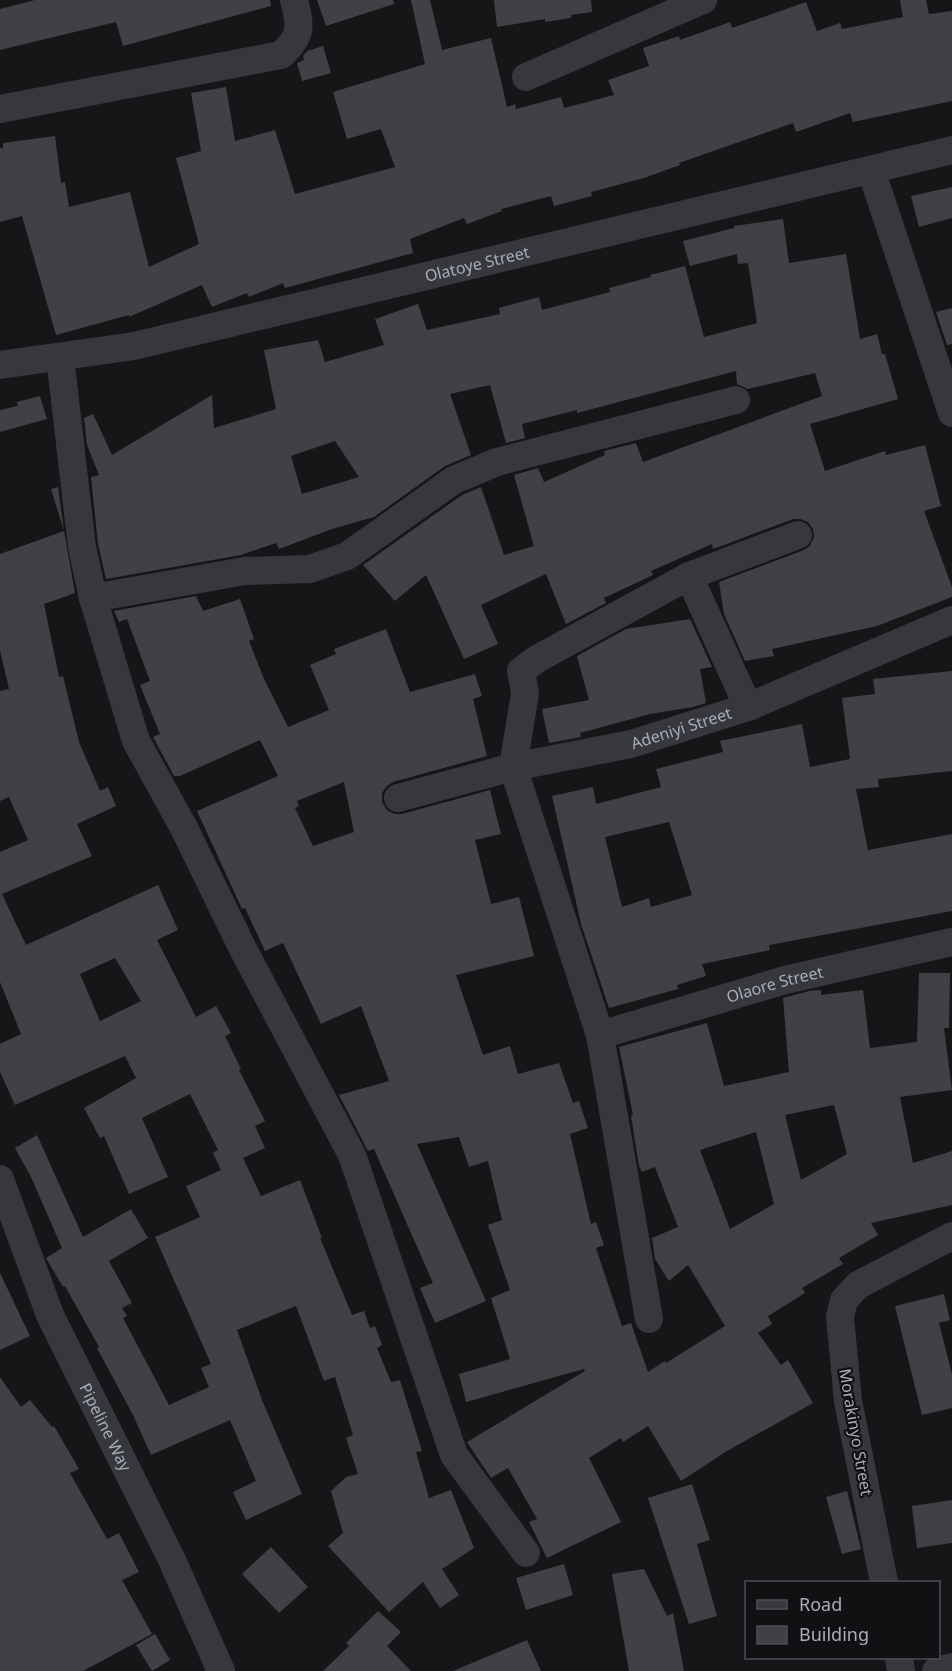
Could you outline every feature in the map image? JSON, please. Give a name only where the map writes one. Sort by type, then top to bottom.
[{"type":"street","points":[[0,109],[281,55],[295,42],[300,23],[294,0]]},
{"type":"street","points":[[526,78],[703,0]]},
{"type":"street","name":"Olatoye Street","points":[[0,365],[134,346],[952,150]]},
{"type":"street","points":[[871,170],[952,413]]},
{"type":"street","points":[[60,357],[82,547],[93,598],[136,741],[184,828],[242,947],[352,1155],[454,1455],[526,1553]]},
{"type":"street","points":[[93,598],[245,571],[310,569],[347,556],[454,480],[497,462],[736,399]]},
{"type":"street","points":[[649,1318],[600,1035],[513,767],[525,693],[521,671],[537,659],[689,576],[798,535]]},
{"type":"street","points":[[689,576],[748,707]]},
{"type":"street","name":"Adeniyi Street","points":[[398,798],[513,767],[631,744],[748,707],[952,620]]},
{"type":"street","name":"Olaore Street","points":[[600,1035],[785,980],[952,942]]},
{"type":"street","name":"Pipeline Way","points":[[0,1179],[50,1315],[172,1560],[220,1671]]},
{"type":"street","name":"Morakinyo Street","points":[[884,1581],[848,1401],[840,1317],[844,1300],[858,1285],[952,1236]]},
{"type":"street","points":[[936,1671],[952,1667]]},
{"type":"building","points":[[35,0],[270,0],[271,6],[123,46],[116,22],[0,50],[0,9]]},
{"type":"building","points":[[317,0],[393,0],[394,4],[326,26]]},
{"type":"building","points":[[411,0],[430,0],[442,50],[491,38],[507,107],[515,104],[516,109],[561,97],[564,108],[614,95],[608,80],[649,66],[643,48],[679,36],[680,40],[730,22],[732,28],[806,2],[817,31],[840,23],[842,29],[903,17],[900,0],[926,0],[929,14],[952,11],[952,101],[853,122],[850,113],[796,132],[793,123],[679,163],[680,165],[644,178],[591,192],[592,196],[554,206],[551,196],[501,209],[502,211],[467,224],[464,218],[410,239],[413,253],[285,288],[283,283],[249,297],[247,293],[212,307],[202,285],[129,317],[129,315],[56,335],[22,216],[0,222],[0,148],[3,148],[3,143],[55,136],[61,183],[65,182],[69,207],[130,192],[149,267],[199,244],[176,158],[201,151],[191,93],[226,87],[235,141],[275,130],[295,194],[395,167],[381,129],[347,139],[333,92],[425,64]]},
{"type":"building","points":[[494,0],[591,0],[592,12],[571,15],[571,18],[545,22],[545,19],[497,27]]},
{"type":"building","points":[[323,46],[331,73],[302,81],[297,63],[304,60],[303,56],[307,51]]},
{"type":"building","points":[[952,187],[952,218],[919,227],[911,196]]},
{"type":"building","points":[[783,219],[789,263],[846,254],[860,339],[877,334],[898,399],[810,424],[825,471],[885,451],[886,455],[925,445],[941,506],[924,511],[952,587],[952,597],[877,626],[772,649],[774,656],[745,661],[724,614],[719,582],[810,546],[814,537],[813,529],[808,522],[793,519],[713,549],[712,544],[651,571],[653,575],[604,598],[606,603],[566,624],[546,574],[481,605],[498,644],[464,659],[426,575],[395,601],[363,565],[462,495],[481,487],[504,555],[534,546],[514,475],[538,468],[544,482],[605,455],[604,451],[636,443],[643,462],[822,396],[815,373],[748,389],[737,384],[736,371],[577,413],[577,410],[522,424],[525,438],[506,443],[490,385],[450,394],[471,455],[445,466],[374,517],[332,529],[279,549],[276,543],[241,555],[106,579],[98,544],[91,477],[99,475],[87,445],[84,418],[93,414],[112,455],[212,395],[214,428],[276,409],[264,350],[318,340],[325,362],[384,345],[375,319],[418,304],[427,330],[500,314],[499,308],[539,297],[542,310],[610,292],[609,288],[685,266],[704,337],[757,323],[748,263],[738,264],[737,254],[690,266],[683,241],[734,228],[734,226]],"holes":[[[335,441],[359,477],[302,494],[291,456]]]},
{"type":"building","points":[[952,308],[952,344],[947,345],[936,312]]},
{"type":"building","points":[[40,396],[47,419],[0,432],[0,410],[18,406],[17,402]]},
{"type":"building","points":[[58,487],[64,531],[51,489]]},
{"type":"building","points":[[64,531],[75,593],[44,604],[59,677],[63,676],[79,742],[100,791],[108,787],[116,806],[77,824],[92,856],[2,894],[26,945],[158,885],[178,930],[157,940],[196,1017],[216,1006],[231,1033],[225,1036],[241,1069],[239,1070],[265,1121],[255,1126],[265,1148],[243,1158],[261,1196],[300,1180],[322,1238],[320,1238],[352,1315],[364,1311],[370,1328],[375,1326],[382,1345],[377,1348],[391,1382],[400,1380],[422,1451],[416,1452],[429,1498],[451,1490],[474,1548],[442,1569],[459,1595],[440,1608],[423,1582],[389,1612],[328,1546],[343,1533],[331,1491],[346,1477],[358,1474],[346,1438],[353,1435],[335,1377],[324,1381],[296,1306],[237,1330],[262,1400],[302,1494],[246,1520],[233,1492],[256,1481],[230,1420],[151,1455],[133,1415],[97,1348],[99,1347],[65,1286],[63,1287],[46,1258],[62,1248],[31,1177],[15,1148],[37,1135],[83,1237],[131,1209],[148,1238],[109,1261],[132,1303],[122,1308],[127,1316],[123,1318],[169,1405],[209,1387],[201,1368],[211,1364],[155,1237],[200,1217],[186,1186],[221,1170],[213,1153],[218,1150],[190,1094],[142,1118],[168,1177],[129,1194],[104,1136],[100,1138],[84,1108],[136,1078],[125,1056],[15,1105],[0,1072],[0,1044],[21,1034],[0,982],[0,852],[28,840],[9,797],[0,801],[0,691],[9,689],[0,650],[0,554]],"holes":[[[115,958],[141,1001],[100,1021],[80,974]]]},
{"type":"building","points":[[196,596],[203,611],[240,599],[254,639],[249,641],[264,679],[288,727],[329,710],[310,665],[336,654],[334,649],[386,629],[410,692],[475,674],[482,696],[473,699],[487,756],[393,782],[382,793],[382,802],[387,810],[394,814],[402,814],[490,790],[501,834],[475,840],[491,904],[519,897],[534,956],[456,975],[483,1055],[510,1046],[518,1074],[559,1063],[573,1103],[579,1101],[588,1128],[570,1134],[591,1224],[596,1222],[604,1245],[596,1248],[622,1326],[631,1323],[648,1372],[725,1326],[688,1265],[669,1281],[655,1259],[652,1238],[678,1227],[655,1167],[642,1172],[639,1166],[631,1116],[633,1115],[619,1047],[707,1023],[724,1086],[789,1072],[783,998],[809,991],[821,990],[821,995],[863,990],[870,1048],[917,1042],[919,973],[950,973],[949,1028],[944,1028],[952,1090],[900,1097],[913,1163],[952,1151],[952,1205],[871,1223],[878,1235],[839,1258],[843,1264],[802,1288],[805,1293],[768,1316],[772,1324],[758,1333],[781,1365],[788,1360],[813,1403],[727,1451],[681,1481],[648,1426],[623,1442],[621,1438],[589,1458],[621,1522],[547,1558],[529,1522],[537,1519],[508,1468],[491,1478],[467,1442],[585,1371],[584,1369],[466,1402],[459,1374],[510,1359],[491,1298],[510,1290],[488,1225],[502,1220],[488,1161],[469,1167],[459,1137],[417,1144],[486,1301],[435,1323],[420,1288],[433,1283],[374,1149],[368,1151],[339,1095],[389,1081],[361,1006],[321,1024],[283,943],[265,951],[245,908],[242,909],[197,811],[278,776],[260,740],[180,776],[174,776],[153,737],[160,734],[140,685],[150,681],[127,619],[119,622],[114,611]],"holes":[[[344,782],[354,832],[313,846],[295,808],[299,806],[297,801]],[[834,1105],[847,1154],[801,1180],[785,1115]],[[756,1132],[774,1204],[730,1229],[700,1150]]]},
{"type":"building","points":[[690,619],[712,667],[700,669],[706,703],[650,714],[580,733],[581,737],[549,743],[542,709],[589,700],[577,656],[626,629]]},
{"type":"building","points":[[952,671],[952,771],[878,779],[879,787],[856,789],[868,850],[952,834],[952,911],[769,945],[770,950],[702,964],[706,976],[677,985],[678,989],[609,1008],[581,924],[552,796],[593,787],[596,804],[661,787],[656,769],[723,752],[720,741],[802,724],[810,767],[850,759],[842,698],[875,694],[873,679]],"holes":[[[669,822],[692,895],[651,907],[649,898],[622,907],[605,837]]]},
{"type":"building","points":[[0,1273],[30,1336],[0,1350]]},
{"type":"building","points":[[944,1294],[950,1320],[939,1323],[952,1374],[952,1408],[922,1415],[895,1306]]},
{"type":"building","points":[[0,1377],[21,1407],[30,1400],[52,1427],[54,1426],[79,1469],[70,1473],[107,1539],[119,1533],[139,1572],[122,1580],[152,1634],[83,1671],[0,1671]]},
{"type":"building","points":[[692,1484],[710,1540],[697,1544],[717,1616],[689,1624],[648,1498]]},
{"type":"building","points":[[847,1491],[861,1549],[842,1554],[826,1497]]},
{"type":"building","points":[[952,1500],[952,1543],[917,1548],[912,1506]]},
{"type":"building","points":[[271,1547],[308,1587],[279,1613],[242,1574]]},
{"type":"building","points":[[564,1564],[573,1595],[526,1610],[516,1578]]},
{"type":"building","points":[[644,1569],[667,1616],[673,1613],[684,1671],[629,1671],[612,1574]]},
{"type":"building","points":[[378,1611],[401,1632],[387,1646],[411,1671],[323,1671],[349,1646],[346,1643]]},
{"type":"building","points":[[155,1634],[170,1660],[152,1671],[136,1645]]},
{"type":"building","points":[[527,1640],[541,1671],[453,1671]]}]
